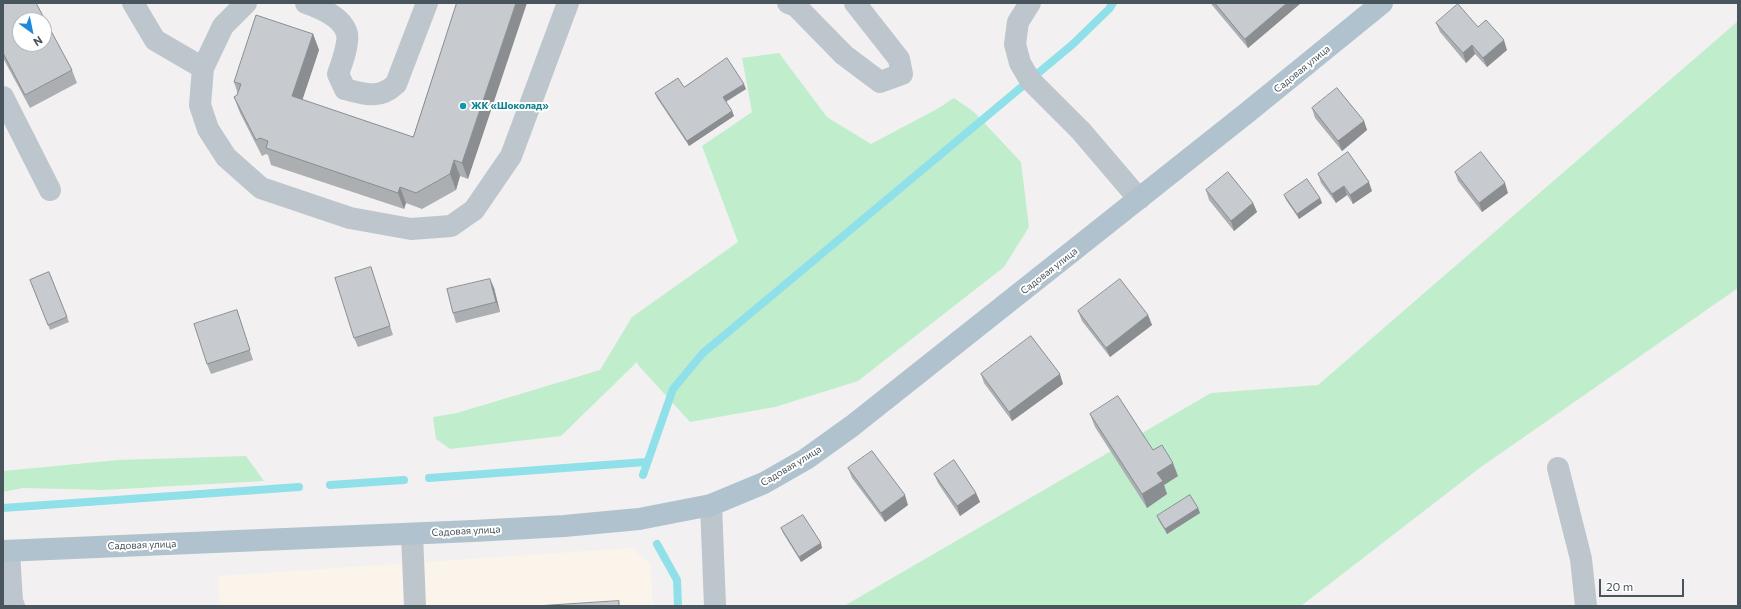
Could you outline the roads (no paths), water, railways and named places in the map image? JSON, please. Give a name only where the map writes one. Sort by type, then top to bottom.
[{"type":"main road","name":"Садовая улица","points":[[6,551],[564,526],[639,519],[711,505],[764,483],[806,459],[846,430],[1139,199],[1382,3]]},
{"type":"street","points":[[133,3],[156,40],[203,68]]},
{"type":"street","points":[[246,3],[223,26],[203,68],[200,105],[208,130],[226,157],[261,188],[350,218],[411,229],[450,226],[474,210],[511,156],[568,3]]},
{"type":"street","points":[[306,3],[318,7],[338,20],[347,35],[343,58],[338,74],[345,88],[370,95],[387,92],[396,84],[427,3]]},
{"type":"street","points":[[788,3],[796,6],[844,55],[880,82],[902,74],[899,59],[855,3]]},
{"type":"street","points":[[1030,3],[1018,22],[1015,44],[1020,63],[1030,80],[1081,130],[1139,199]]},
{"type":"street","points":[[3,97],[50,190]]},
{"type":"street","points":[[1558,468],[1581,559],[1586,606]]},
{"type":"street","points":[[711,505],[715,606]]},
{"type":"street","points":[[412,534],[415,606]]},
{"type":"street","points":[[6,551],[12,602],[14,606]]},
{"type":"waterway","points":[[643,475],[673,389],[703,353],[1073,44],[1109,9],[1113,3]]},
{"type":"waterway","points":[[429,478],[646,462]]},
{"type":"waterway","points":[[330,485],[404,480]]},
{"type":"waterway","points":[[3,508],[299,487]]},
{"type":"waterway","points":[[657,544],[677,580],[678,606]]},
{"type":"place","name":"ЖК «Шоколад»","points":[[463,106]]}]
